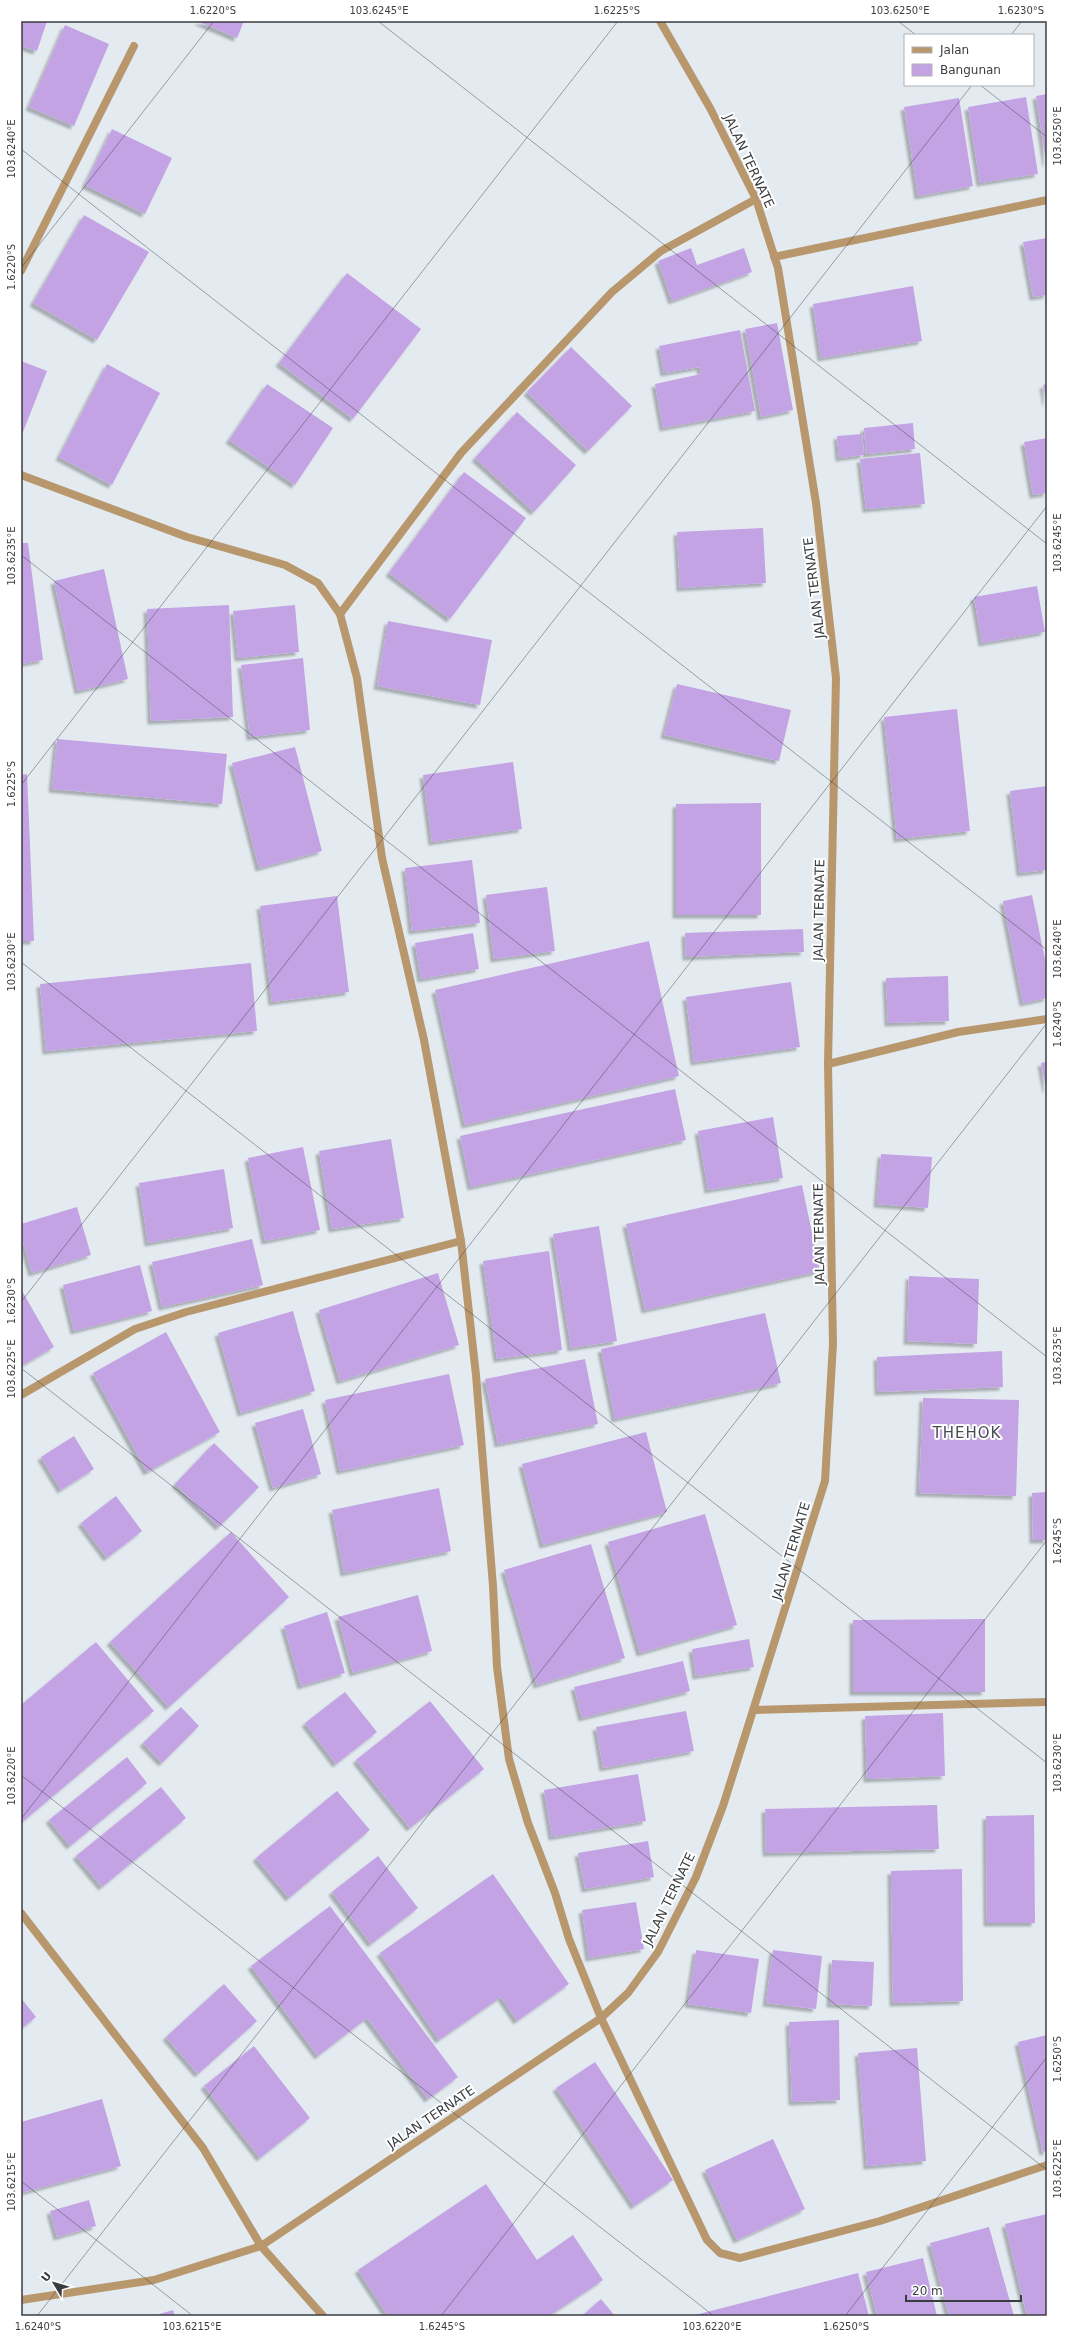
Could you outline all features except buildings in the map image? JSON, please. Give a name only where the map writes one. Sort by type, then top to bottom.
[{"type":"street","name":"JALAN TERNATE","points":[[21,2300],[154,2280],[261,2246],[601,2018],[628,1993],[658,1952],[696,1877],[723,1806],[825,1481],[833,1344],[828,1064],[836,678],[816,503],[774,257],[756,199],[710,108],[660,21]]},
{"type":"street","points":[[21,271],[134,46]]},
{"type":"street","points":[[340,614],[461,453],[612,292],[661,251],[756,199]]},
{"type":"street","points":[[774,257],[1047,200]]},
{"type":"street","points":[[21,475],[187,537],[285,565],[318,583],[340,614],[357,678],[382,858],[424,1040],[461,1241],[476,1375],[493,1586],[497,1667],[509,1759],[528,1823],[555,1893],[569,1939],[601,2018],[707,2240],[720,2253],[740,2258],[865,2224],[1047,2164]]},
{"type":"street","points":[[828,1064],[958,1032],[1047,1019]]},
{"type":"street","points":[[21,1395],[135,1329],[186,1312],[461,1241]]},
{"type":"street","points":[[754,1710],[1047,1702]]},
{"type":"street","points":[[21,1913],[204,2148],[261,2246],[323,2316]]},
{"type":"district","name":"THEHOK","points":[[967,1433]]}]
